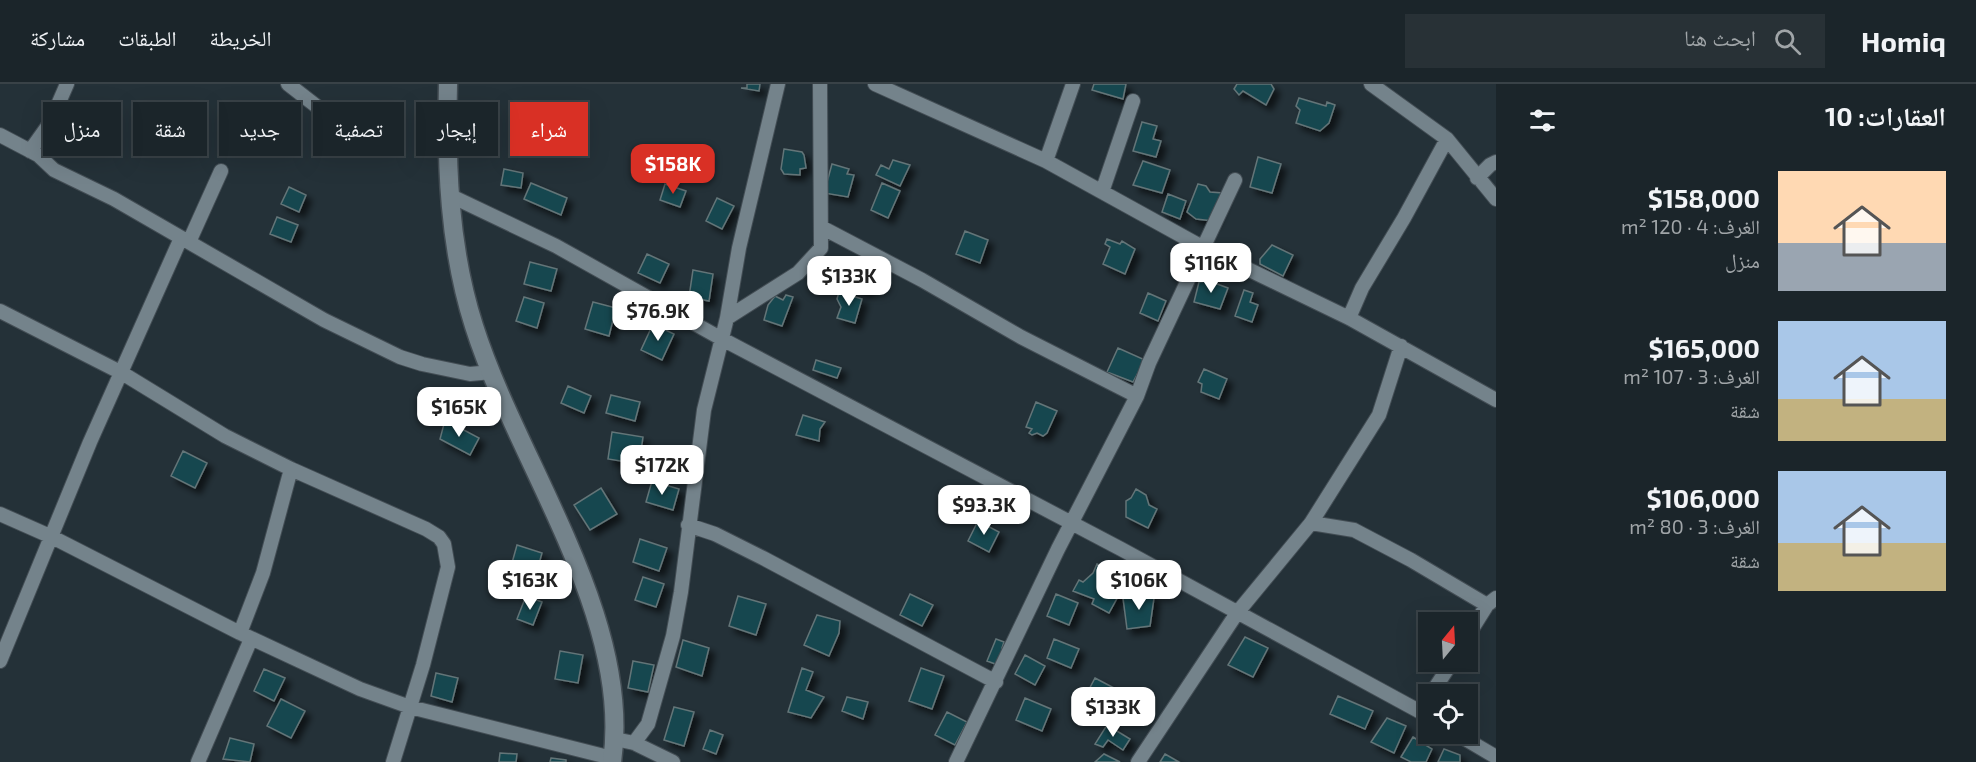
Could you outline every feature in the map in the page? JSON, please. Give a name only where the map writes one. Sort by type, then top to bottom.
[{"type":"main road","points":[[448,84],[449,195],[461,273],[474,326],[517,436],[572,555],[593,614],[612,681],[615,739],[612,760]]},
{"type":"street","points":[[30,151],[50,123],[67,84]]},
{"type":"street","points":[[288,84],[313,103]]},
{"type":"street","points":[[634,743],[648,724],[673,636],[681,592],[704,410],[728,318],[739,248],[778,84]]},
{"type":"street","points":[[728,318],[798,273],[812,261],[821,248],[820,84]]},
{"type":"street","points":[[874,84],[1046,161],[1202,247],[1349,318],[1496,400]]},
{"type":"street","points":[[1046,161],[1073,84]]},
{"type":"street","points":[[1371,84],[1447,139],[1496,199]]},
{"type":"street","points":[[1102,192],[1133,101]]},
{"type":"street","points":[[0,135],[30,151],[54,170],[114,199],[324,321],[400,357],[450,371],[470,374],[492,372]]},
{"type":"street","points":[[1349,318],[1362,288],[1447,139]]},
{"type":"street","points":[[1478,178],[1496,162]]},
{"type":"street","points":[[0,661],[122,373],[185,240],[221,171]]},
{"type":"street","points":[[956,762],[1071,523],[1137,396],[1202,247],[1235,180]]},
{"type":"street","points":[[449,195],[556,246],[722,339],[1238,613],[1418,705]]},
{"type":"street","points":[[821,227],[922,280],[1003,328],[1137,396]]},
{"type":"street","points":[[0,311],[122,373],[225,436],[291,470],[426,529],[439,537],[444,544],[448,567],[393,762]]},
{"type":"street","points":[[1138,762],[1238,613],[1311,523],[1379,415],[1401,346]]},
{"type":"street","points":[[198,762],[246,636],[291,470]]},
{"type":"street","points":[[0,514],[52,537],[246,636],[360,689],[410,707],[612,760]]},
{"type":"street","points":[[1311,523],[1354,530],[1492,601],[1478,621]]},
{"type":"street","points":[[688,525],[715,534],[763,558],[996,682]]},
{"type":"street","points":[[615,739],[634,743],[673,762]]},
{"type":"street","points":[[1474,744],[1496,757]]},
{"type":"building","points":[[747,84],[760,84],[759,91],[741,88],[747,88]]},
{"type":"building","points":[[1094,84],[1126,84],[1123,99],[1092,90]]},
{"type":"building","points":[[1237,84],[1271,84],[1274,89],[1266,105],[1243,91],[1239,95],[1234,89]]},
{"type":"building","points":[[1299,98],[1326,106],[1327,102],[1335,105],[1329,123],[1320,131],[1296,123],[1300,110],[1296,106]]},
{"type":"building","points":[[1142,122],[1157,126],[1153,139],[1161,141],[1156,157],[1133,151]]},
{"type":"building","points":[[784,149],[802,152],[804,155],[806,168],[800,169],[800,175],[784,174],[781,169]]},
{"type":"building","points":[[1258,157],[1281,164],[1272,193],[1250,187]]},
{"type":"building","points":[[893,160],[910,165],[900,186],[876,175],[881,165],[889,169]]},
{"type":"building","points":[[1143,161],[1170,170],[1162,193],[1133,185]]},
{"type":"building","points":[[832,164],[849,169],[847,174],[854,175],[848,197],[824,193]]},
{"type":"building","points":[[504,169],[523,173],[521,188],[501,185]]},
{"type":"building","points":[[531,183],[567,198],[561,215],[524,199]]},
{"type":"building","points":[[882,183],[900,191],[888,218],[871,210]]},
{"type":"building","points":[[665,184],[686,191],[680,207],[660,200]]},
{"type":"building","points":[[1198,184],[1206,186],[1210,192],[1223,193],[1213,221],[1196,219],[1187,212]]},
{"type":"building","points":[[289,187],[306,195],[299,212],[281,204]]},
{"type":"building","points":[[1168,194],[1186,201],[1180,219],[1162,212]]},
{"type":"building","points":[[717,198],[734,206],[722,229],[706,221]]},
{"type":"building","points":[[277,217],[298,225],[291,242],[270,234]]},
{"type":"building","points":[[965,231],[988,240],[980,263],[956,254]]},
{"type":"building","points":[[1107,239],[1120,244],[1122,241],[1135,249],[1125,274],[1103,264],[1110,247],[1105,244]]},
{"type":"building","points":[[1272,245],[1293,255],[1283,276],[1260,264],[1260,259]]},
{"type":"building","points":[[647,254],[669,264],[660,283],[638,273]]},
{"type":"building","points":[[530,262],[557,269],[551,291],[524,284]]},
{"type":"building","points":[[859,264],[875,269],[866,291],[854,286],[856,281],[852,278]]},
{"type":"building","points":[[693,270],[713,274],[709,301],[689,297]]},
{"type":"building","points":[[1209,281],[1228,288],[1220,309],[1194,302],[1199,282]]},
{"type":"building","points":[[1244,290],[1253,293],[1250,302],[1258,305],[1252,322],[1235,316]]},
{"type":"building","points":[[839,292],[862,299],[855,323],[837,318],[841,307],[837,299]]},
{"type":"building","points":[[1148,293],[1166,301],[1158,321],[1140,313]]},
{"type":"building","points":[[786,295],[793,297],[782,326],[764,320],[768,305],[775,296],[783,300]]},
{"type":"building","points":[[524,297],[544,303],[537,328],[516,321]]},
{"type":"building","points":[[593,302],[616,308],[609,336],[585,329]]},
{"type":"building","points":[[653,324],[674,334],[662,360],[641,350]]},
{"type":"building","points":[[1118,348],[1145,360],[1133,382],[1107,372]]},
{"type":"building","points":[[816,360],[841,368],[837,378],[813,370]]},
{"type":"building","points":[[1204,369],[1227,379],[1219,399],[1201,392],[1202,384],[1198,382]]},
{"type":"building","points":[[568,386],[591,396],[584,413],[561,403]]},
{"type":"building","points":[[611,395],[640,402],[635,421],[606,413]]},
{"type":"building","points":[[1036,402],[1057,411],[1047,433],[1043,436],[1037,433],[1032,435],[1029,433],[1032,429],[1026,427]]},
{"type":"building","points":[[803,415],[825,422],[820,429],[819,441],[796,435]]},
{"type":"building","points":[[445,420],[479,438],[470,455],[440,439]]},
{"type":"building","points":[[612,432],[643,437],[639,464],[608,459]]},
{"type":"building","points":[[183,451],[207,463],[195,488],[171,476]]},
{"type":"building","points":[[652,481],[679,489],[673,510],[646,502]]},
{"type":"building","points":[[601,488],[617,514],[590,530],[574,505]]},
{"type":"building","points":[[1136,489],[1146,495],[1149,505],[1157,509],[1148,528],[1126,517],[1126,501],[1131,498]]},
{"type":"building","points":[[978,521],[999,532],[989,552],[968,541]]},
{"type":"building","points":[[640,539],[667,548],[659,571],[633,562]]},
{"type":"building","points":[[517,545],[542,553],[535,578],[510,570]]},
{"type":"building","points":[[1097,564],[1110,568],[1126,582],[1109,613],[1092,604],[1094,599],[1073,591],[1079,580],[1083,582],[1093,573]]},
{"type":"building","points":[[643,577],[664,584],[656,607],[635,600]]},
{"type":"building","points":[[910,594],[933,605],[922,626],[900,615]]},
{"type":"building","points":[[1056,594],[1078,603],[1069,625],[1047,616]]},
{"type":"building","points":[[1149,594],[1154,598],[1150,626],[1127,629],[1123,598]]},
{"type":"building","points":[[526,596],[542,602],[533,625],[517,619]]},
{"type":"building","points":[[738,596],[766,604],[756,635],[729,626]]},
{"type":"building","points":[[817,615],[840,621],[839,633],[829,656],[804,645]]},
{"type":"building","points":[[1245,637],[1268,648],[1253,677],[1228,665]]},
{"type":"building","points":[[996,639],[1004,642],[1002,648],[1005,649],[998,665],[987,661]]},
{"type":"building","points":[[1054,639],[1079,649],[1071,668],[1047,658]]},
{"type":"building","points":[[683,640],[709,648],[702,676],[676,667]]},
{"type":"building","points":[[560,651],[583,655],[578,683],[555,679]]},
{"type":"building","points":[[1025,655],[1045,666],[1035,685],[1015,674]]},
{"type":"building","points":[[633,661],[654,665],[648,692],[628,688]]},
{"type":"building","points":[[802,668],[813,672],[806,690],[824,697],[811,718],[788,712]]},
{"type":"building","points":[[921,668],[944,676],[932,709],[909,701]]},
{"type":"building","points":[[264,669],[285,678],[274,701],[254,691]]},
{"type":"building","points":[[436,673],[458,678],[452,702],[431,696]]},
{"type":"building","points":[[1095,678],[1116,689],[1104,712],[1083,701]]},
{"type":"building","points":[[1338,696],[1373,711],[1365,729],[1330,714]]},
{"type":"building","points":[[847,697],[868,702],[863,719],[842,711]]},
{"type":"building","points":[[1025,698],[1051,709],[1042,731],[1016,720]]},
{"type":"building","points":[[281,699],[305,711],[291,738],[267,726]]},
{"type":"building","points":[[674,707],[694,712],[684,746],[664,740]]},
{"type":"building","points":[[947,712],[967,722],[955,745],[935,735]]},
{"type":"building","points":[[1387,718],[1406,726],[1394,753],[1371,742]]},
{"type":"building","points":[[1107,725],[1130,739],[1123,750],[1108,740],[1103,747],[1095,744]]},
{"type":"building","points":[[710,730],[723,735],[716,754],[703,749]]},
{"type":"building","points":[[1413,737],[1418,740],[1418,744],[1424,744],[1432,749],[1426,762],[1411,762],[1401,757]]},
{"type":"building","points":[[230,738],[254,744],[250,762],[223,759]]},
{"type":"building","points":[[1444,749],[1460,755],[1460,762],[1438,762]]},
{"type":"building","points":[[500,753],[517,754],[516,762],[499,762]]},
{"type":"building","points":[[1104,754],[1120,762],[1095,762]]},
{"type":"building","points":[[1165,754],[1179,762],[1160,762]]},
{"type":"building","points":[[551,758],[566,760],[566,762],[550,762]]}]
